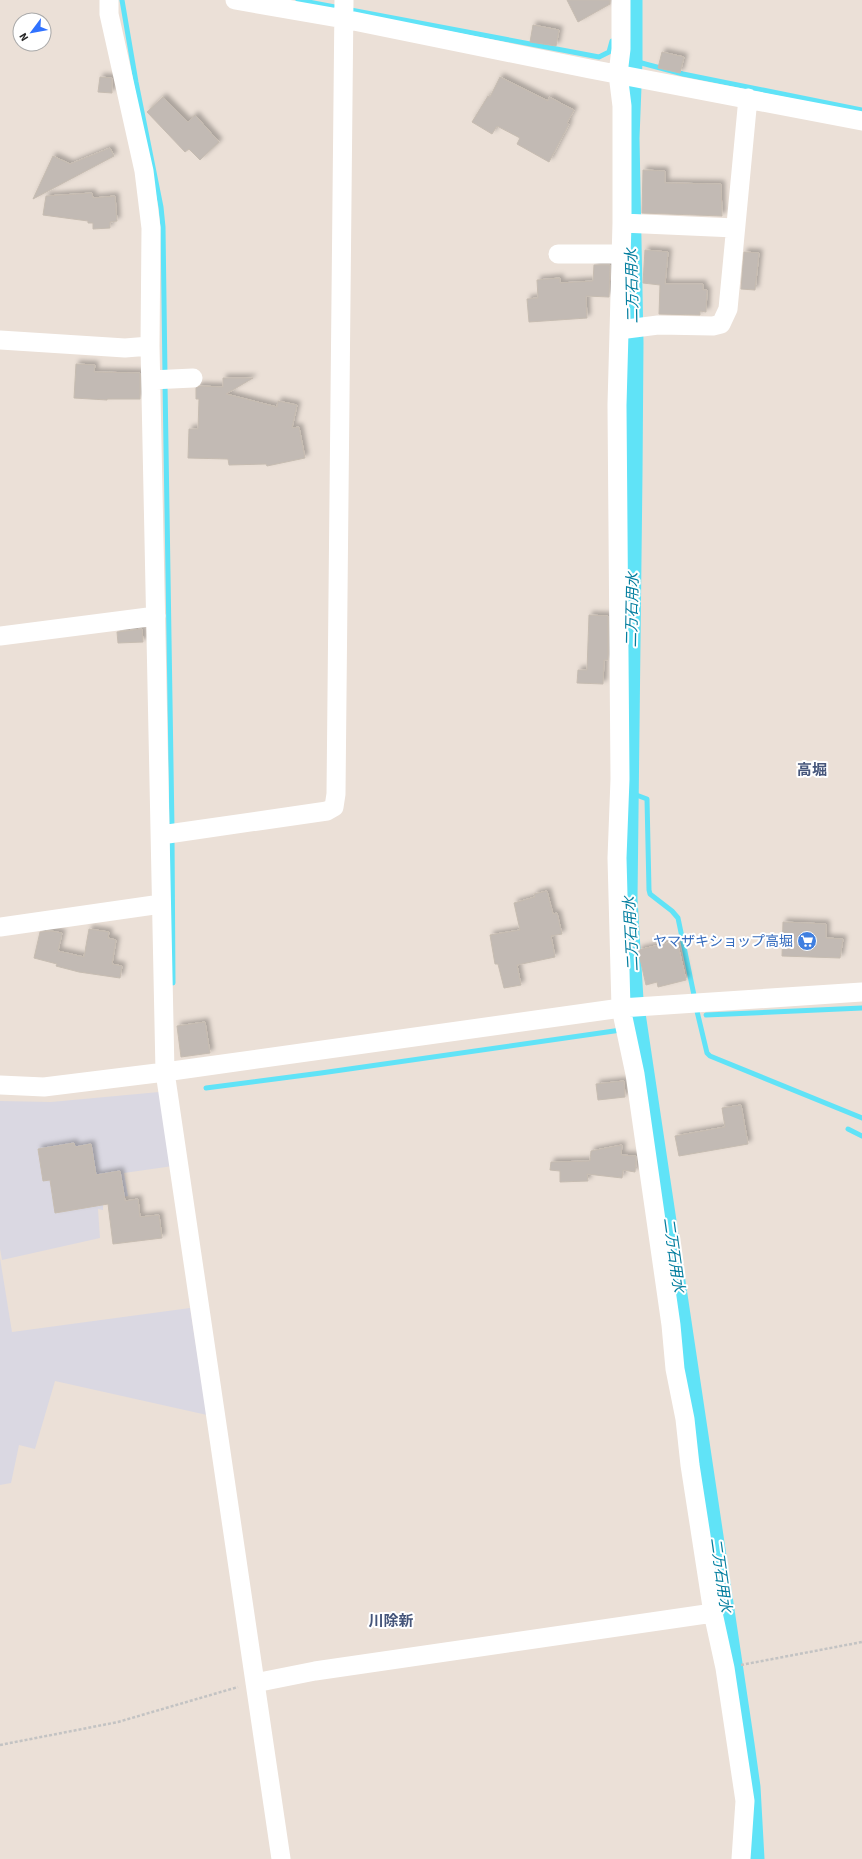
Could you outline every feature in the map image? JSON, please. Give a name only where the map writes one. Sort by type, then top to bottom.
[{"type":"street","points":[[109,0],[110,14],[145,178],[151,228],[150,346],[165,1072],[281,1859]]},
{"type":"street","points":[[235,0],[344,19],[862,121]]},
{"type":"street","points":[[161,835],[327,811],[334,807],[336,786],[344,0]]},
{"type":"street","points":[[621,0],[621,49],[618,74],[622,106],[622,223],[617,413],[620,779],[617,858],[621,1008],[635,1074],[671,1325],[675,1369],[685,1419],[690,1465],[713,1612],[725,1668],[744,1801],[741,1859]]},
{"type":"street","points":[[619,330],[658,326],[713,326],[721,324],[728,309],[748,98]]},
{"type":"street","points":[[622,223],[735,228]]},
{"type":"street","points":[[558,254],[621,254]]},
{"type":"street","points":[[0,340],[125,348],[150,346]]},
{"type":"street","points":[[151,380],[193,378]]},
{"type":"street","points":[[0,636],[156,616]]},
{"type":"street","points":[[0,927],[162,904]]},
{"type":"street","points":[[0,1085],[44,1087],[165,1072],[621,1008],[862,992]]},
{"type":"street","points":[[255,1682],[315,1671],[713,1612]]},
{"type":"path","points":[[725,1668],[862,1642]]},
{"type":"path","points":[[0,1745],[118,1722],[255,1682]]},
{"type":"shaded area","points":[[159,1092],[173,1166],[124,1173],[128,1196],[103,1200],[103,1210],[98,1209],[100,1238],[2,1260],[0,1249],[0,1101],[51,1102]]},
{"type":"shaded area","points":[[0,1258],[12,1332],[190,1308],[207,1415],[55,1381],[35,1449],[19,1445],[11,1483],[0,1485]]},
{"type":"building","points":[[567,0],[610,0],[610,4],[578,22]]},
{"type":"building","points":[[533,25],[559,30],[556,46],[530,42]]},
{"type":"building","points":[[662,52],[684,57],[680,73],[658,68]]},
{"type":"building","points":[[100,77],[112,78],[112,93],[98,92]]},
{"type":"building","points":[[500,77],[548,101],[549,97],[574,110],[567,123],[569,124],[549,162],[517,144],[520,138],[497,126],[492,134],[472,122],[488,96],[490,97]]},
{"type":"building","points":[[163,97],[188,122],[195,115],[219,142],[200,160],[189,149],[185,152],[147,112]]},
{"type":"building","points":[[110,148],[114,156],[33,199],[53,156],[70,164]]},
{"type":"building","points":[[643,170],[665,171],[665,183],[721,184],[722,216],[642,213]]},
{"type":"building","points":[[92,193],[93,198],[115,196],[117,221],[110,222],[110,228],[93,229],[93,223],[88,223],[88,221],[43,215],[46,196]]},
{"type":"building","points":[[645,250],[668,252],[665,284],[703,284],[703,290],[707,290],[706,312],[700,311],[700,315],[659,314],[660,285],[643,283]]},
{"type":"building","points":[[744,252],[759,253],[755,290],[741,289]]},
{"type":"building","points":[[594,265],[610,265],[609,297],[586,296],[587,318],[529,322],[527,299],[538,298],[537,280],[560,278],[560,283],[593,281]]},
{"type":"building","points":[[76,364],[95,365],[94,372],[140,373],[140,399],[107,400],[74,398]]},
{"type":"building","points":[[223,378],[253,378],[226,394],[277,407],[278,401],[297,405],[292,428],[299,427],[305,458],[267,466],[266,464],[229,465],[228,459],[188,458],[189,429],[198,429],[199,399],[196,399],[196,388],[200,386],[223,387]]},
{"type":"building","points":[[589,615],[608,616],[608,660],[604,660],[603,684],[577,683],[578,670],[587,670]]},
{"type":"building","points":[[142,629],[143,642],[118,643],[117,632]]},
{"type":"building","points":[[547,891],[553,914],[557,913],[562,934],[551,936],[555,957],[517,965],[521,985],[504,988],[498,964],[495,964],[490,935],[520,930],[514,903],[535,897],[534,894]]},
{"type":"building","points":[[783,922],[826,924],[826,938],[843,939],[840,958],[782,956]]},
{"type":"building","points":[[89,929],[109,932],[108,938],[116,940],[112,964],[122,966],[120,978],[79,972],[34,958],[40,932],[51,931],[62,933],[58,951],[84,957]]},
{"type":"building","points":[[677,941],[686,980],[658,987],[657,982],[646,985],[638,950]]},
{"type":"building","points":[[205,1022],[210,1053],[181,1057],[177,1026]]},
{"type":"building","points":[[624,1081],[625,1097],[598,1100],[596,1084]]},
{"type":"building","points":[[741,1105],[748,1144],[679,1156],[675,1136],[725,1127],[722,1108]]},
{"type":"building","points":[[74,1143],[75,1147],[91,1144],[96,1175],[120,1171],[125,1201],[138,1199],[140,1217],[159,1215],[162,1238],[113,1244],[108,1204],[55,1213],[50,1180],[43,1181],[38,1149]]},
{"type":"building","points":[[622,1145],[621,1155],[636,1156],[636,1162],[635,1172],[623,1170],[622,1178],[587,1174],[588,1181],[560,1182],[560,1171],[550,1170],[551,1162],[590,1161],[591,1151]]},
{"type":"waterway","points":[[122,0],[136,82],[161,207],[163,227],[165,375]]},
{"type":"waterway","points":[[298,0],[599,57],[609,52],[612,41]]},
{"type":"waterway","name":"二万石用水","points":[[634,0],[634,61],[631,138],[635,343],[629,899],[635,1000],[746,1744],[752,1787],[756,1859]]},
{"type":"waterway","points":[[634,61],[683,74],[862,110]]},
{"type":"waterway","points":[[165,383],[172,829]]},
{"type":"waterway","points":[[631,793],[647,799],[649,890],[650,894],[672,911],[678,918],[695,1000]]},
{"type":"waterway","points":[[172,837],[173,983]]},
{"type":"waterway","points":[[696,1007],[707,1053],[710,1056],[862,1118]]},
{"type":"waterway","points":[[706,1015],[862,1008]]},
{"type":"waterway","points":[[206,1088],[621,1030]]},
{"type":"waterway","points":[[848,1129],[862,1136]]},
{"type":"place","name":"ヤマザキショップ高堀","points":[[807,941]]},
{"type":"district","name":"高堀","points":[[812,770]]},
{"type":"district","name":"川除新","points":[[391,1621]]}]
